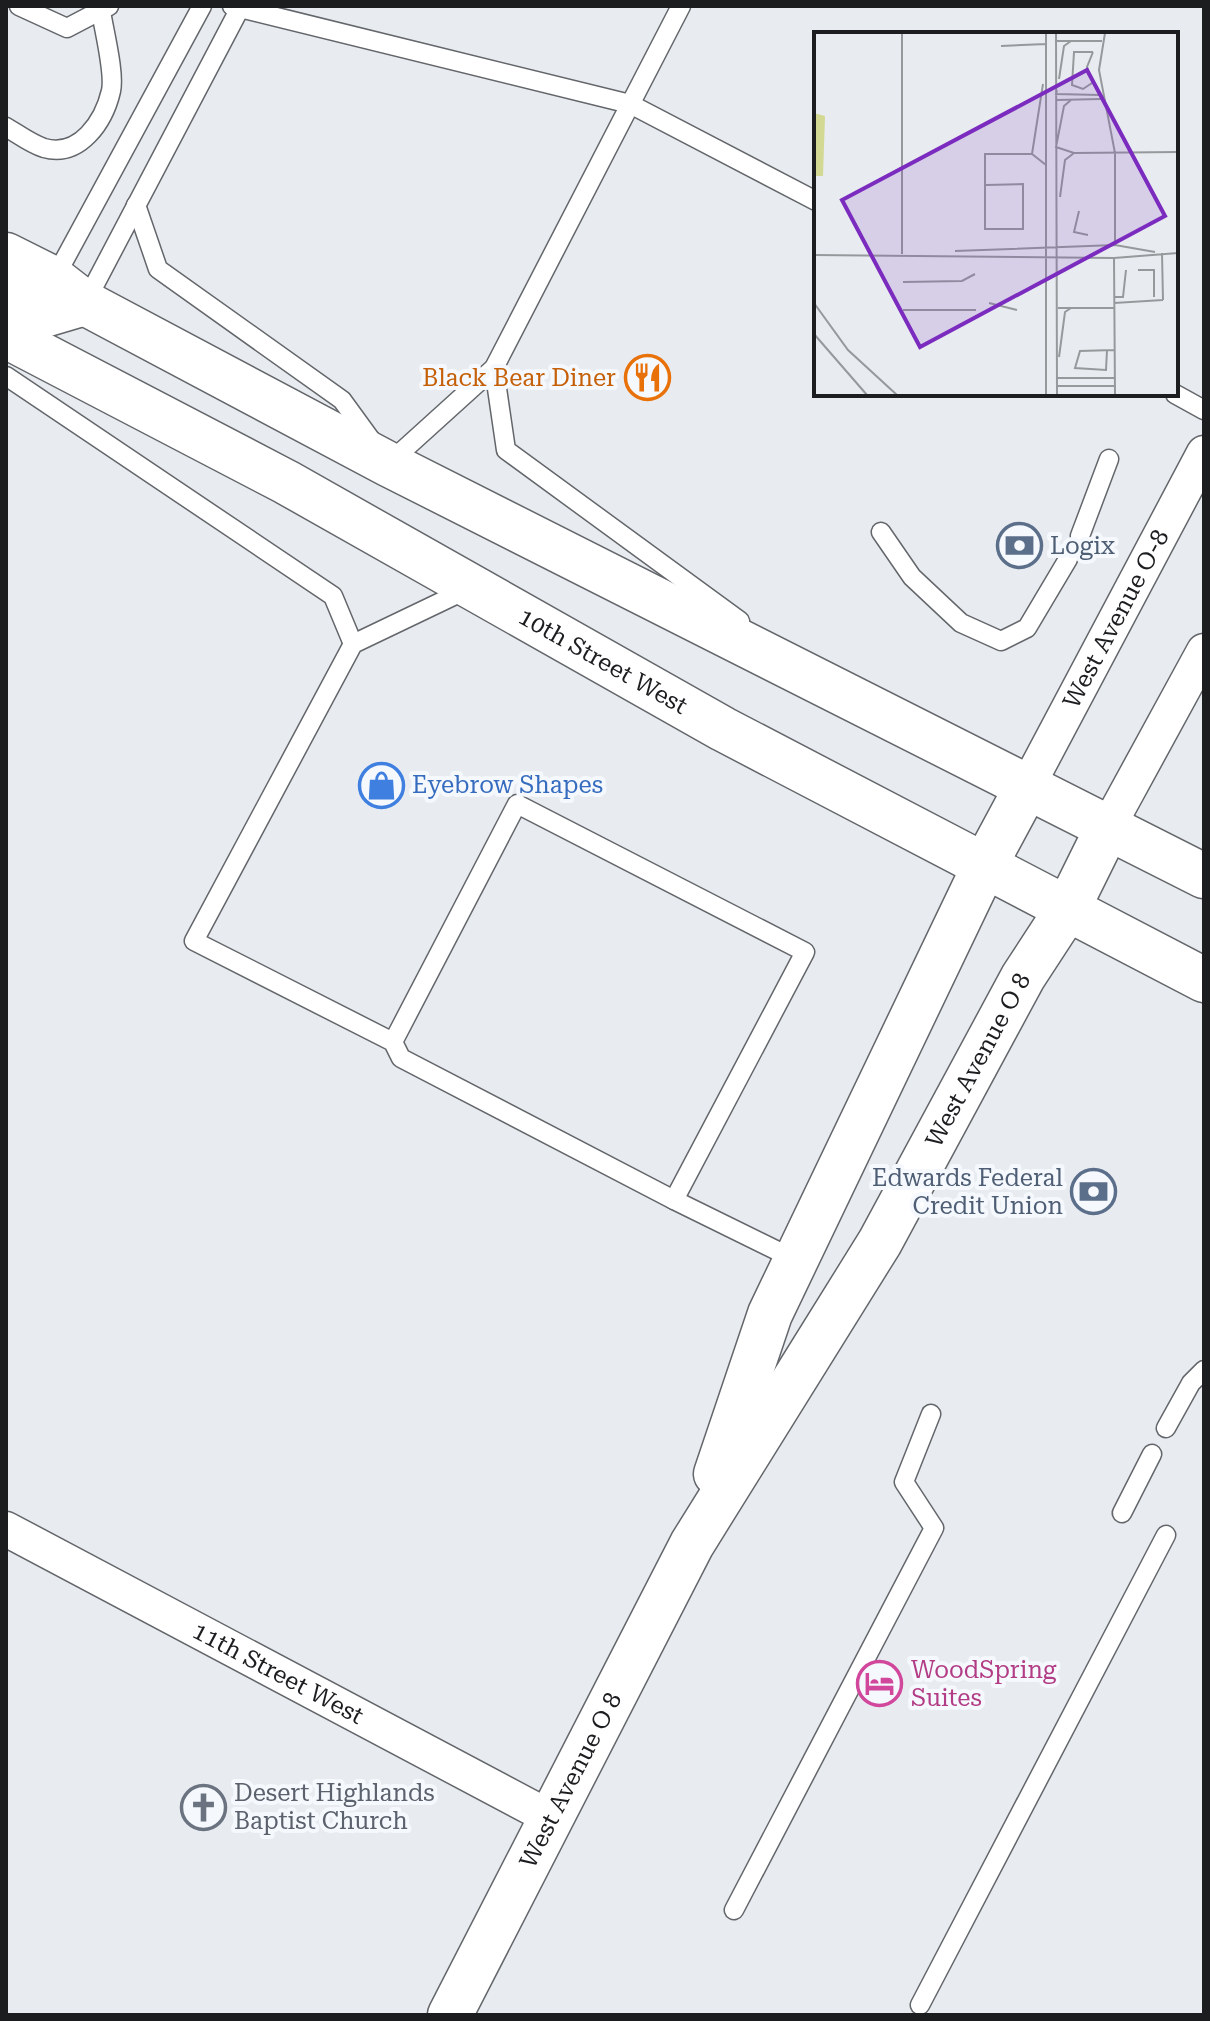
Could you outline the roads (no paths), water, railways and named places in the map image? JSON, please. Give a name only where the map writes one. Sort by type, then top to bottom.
[{"type":"main road","points":[[6,255],[388,464],[1109,825],[1204,876]]},
{"type":"main road","points":[[6,298],[41,316],[70,291]]},
{"type":"main road","name":"10th Street West","points":[[6,336],[286,482],[723,729],[1204,980]]},
{"type":"main road","name":"West Avenue O 8","points":[[692,1544],[770,1314],[985,865],[1028,785]]},
{"type":"main road","name":"West Avenue O 8","points":[[450,2015],[692,1544],[880,1242],[1023,977],[1068,908],[1109,825]]},
{"type":"street","name":"West Avenue O-8","points":[[1028,785],[1204,453]]},
{"type":"street","name":"West Avenue O 8","points":[[1109,825],[1204,651]]},
{"type":"street","name":"11th Street West","points":[[6,1529],[551,1818]]},
{"type":"lane","points":[[6,127],[43,148],[60,150],[83,142],[96,125],[112,89],[105,8],[67,28],[19,6]]},
{"type":"lane","points":[[70,291],[202,6]]},
{"type":"lane","points":[[136,205],[158,269],[342,400],[388,464],[494,368],[681,6]]},
{"type":"lane","points":[[70,291],[136,205],[236,7],[630,104],[814,200]]},
{"type":"lane","points":[[6,242],[70,291]]},
{"type":"lane","points":[[494,368],[506,450],[821,682]]},
{"type":"lane","points":[[6,376],[333,596],[353,644]]},
{"type":"lane","points":[[1178,396],[1204,410]]},
{"type":"lane","points":[[1080,536],[1109,459]]},
{"type":"lane","points":[[881,532],[912,577],[961,623],[1001,641],[1027,628],[1068,559]]},
{"type":"lane","points":[[473,587],[353,644],[194,941],[393,1042],[401,1058],[796,1260]]},
{"type":"lane","points":[[393,1042],[517,804],[805,952],[674,1200]]},
{"type":"lane","points":[[1166,1428],[1191,1383],[1204,1370]]},
{"type":"lane","points":[[734,1910],[934,1528],[904,1482],[931,1414]]},
{"type":"lane","points":[[1122,1513],[1152,1454]]},
{"type":"lane","points":[[920,2005],[1166,1535]]},
{"type":"place","name":"Black Bear Diner","points":[[647,378]]},
{"type":"place","name":"Logix","points":[[1019,546]]},
{"type":"place","name":"Eyebrow Shapes","points":[[381,785]]},
{"type":"place","name":"Edwards Federal Credit Union","points":[[1094,1192]]},
{"type":"place","name":"WoodSpring Suites","points":[[880,1684]]},
{"type":"place","name":"Desert Highlands Baptist Church","points":[[203,1807]]}]
